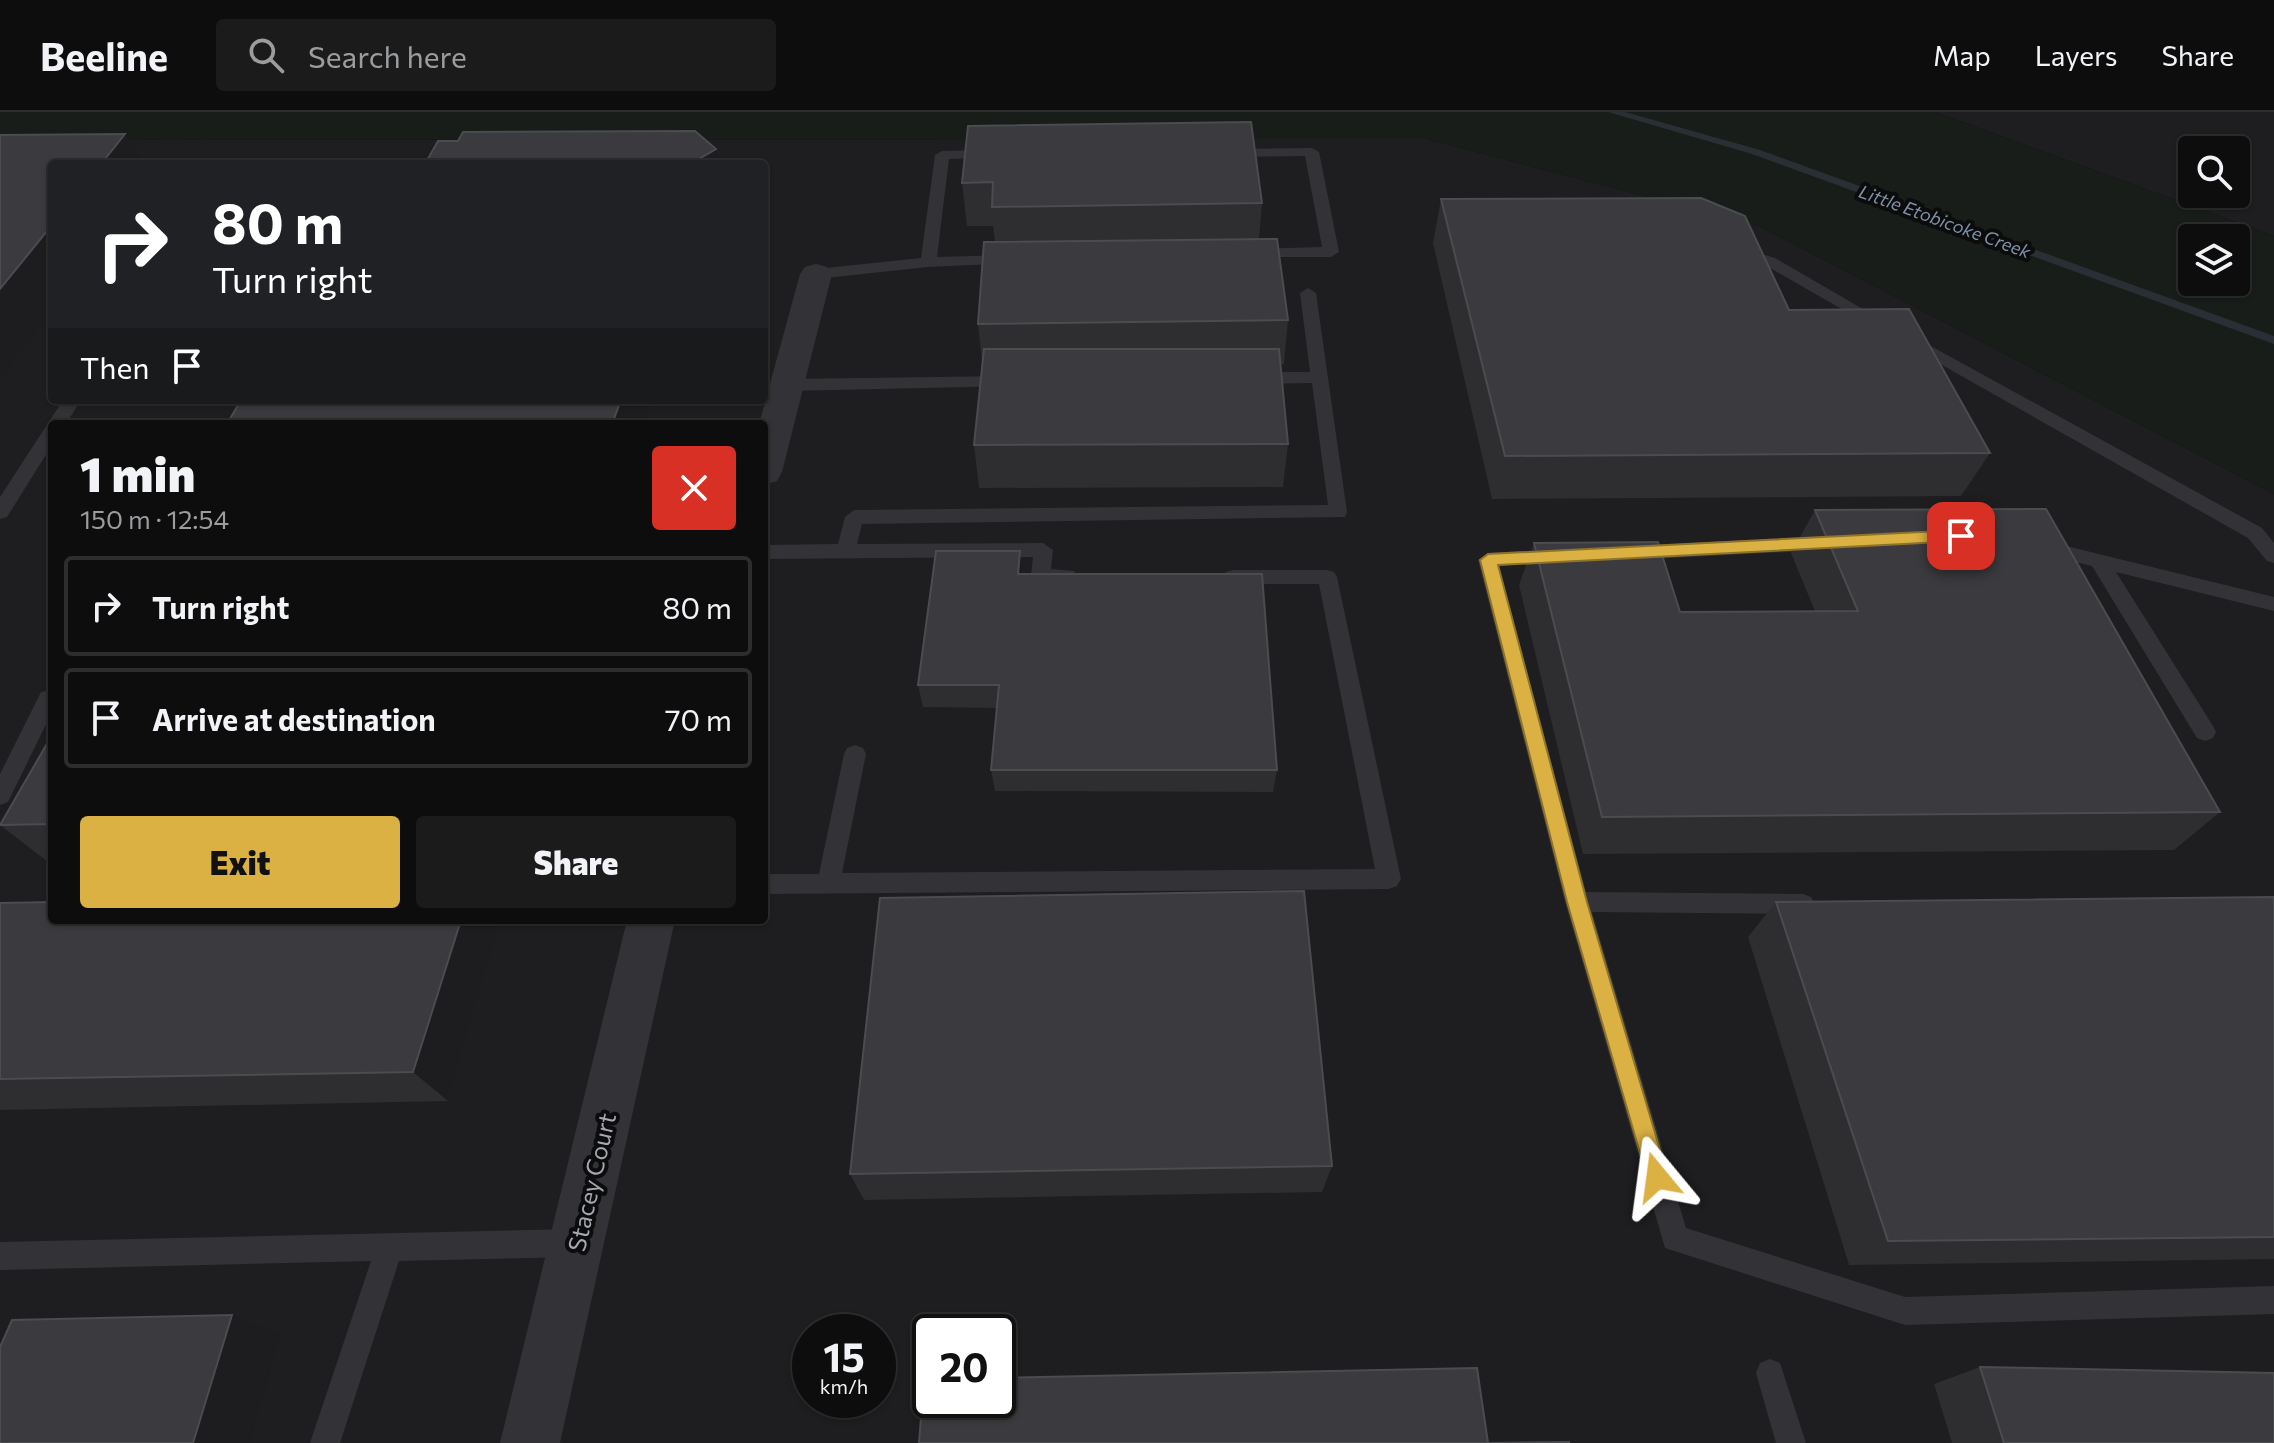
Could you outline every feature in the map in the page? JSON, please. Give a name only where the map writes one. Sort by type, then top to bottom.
[{"type":"street","points":[[768,457],[816,274]]},
{"type":"street","name":"Stacey Court","points":[[530,1443],[650,924]]},
{"type":"lane","points":[[1204,153],[1312,152],[1331,252],[1238,254]]},
{"type":"lane","points":[[928,262],[942,155],[1004,154]]},
{"type":"lane","points":[[1723,247],[1769,261],[2241,525],[2255,533],[2274,556]]},
{"type":"lane","points":[[816,274],[928,262],[1021,260]]},
{"type":"lane","points":[[846,552],[854,517],[1338,512],[1308,293]]},
{"type":"lane","points":[[1241,378],[1320,377]]},
{"type":"lane","points":[[787,385],[1022,381]]},
{"type":"lane","points":[[0,512],[48,437]]},
{"type":"lane","points":[[1614,554],[1851,541]]},
{"type":"lane","points":[[2023,542],[2274,604]]},
{"type":"lane","points":[[768,552],[1043,550],[1041,576],[1088,576]]},
{"type":"lane","points":[[1583,555],[1488,560],[1577,902],[1675,1238],[1905,1311],[2274,1300]]},
{"type":"lane","points":[[2099,561],[2205,732]]},
{"type":"lane","points":[[768,884],[1389,879],[1327,577],[1216,577]]},
{"type":"lane","points":[[0,796],[48,698]]},
{"type":"lane","points":[[828,884],[855,754]]},
{"type":"lane","points":[[1577,902],[1831,904]]},
{"type":"lane","points":[[0,1256],[577,1243]]},
{"type":"lane","points":[[325,1443],[390,1247]]},
{"type":"lane","points":[[1770,1373],[1791,1443]]},
{"type":"shaded area","points":[[0,112],[1935,112],[2178,201],[2178,208],[2197,208],[2241,224],[2178,224],[2178,296],[2250,296],[2250,227],[2274,236],[2274,494],[1759,226],[1427,139],[0,140]]},
{"type":"shaded area","points":[[1935,112],[2274,112],[2274,236],[2250,227],[2250,224],[2241,224],[2197,208],[2250,208],[2250,136],[2178,136],[2178,201]]},
{"type":"shaded area","points":[[1427,139],[1759,226],[2274,494],[2274,1443],[0,1443],[0,140]]},
{"type":"building","points":[[1251,122],[1262,203],[992,207],[993,182],[962,183],[968,126]]},
{"type":"building","points":[[695,131],[716,149],[697,160],[427,160],[438,141],[458,141],[463,132]]},
{"type":"building","points":[[125,134],[104,160],[48,160],[48,230],[0,289],[0,135]]},
{"type":"building","points":[[1701,198],[1745,216],[1789,310],[1909,309],[1990,453],[1505,456],[1441,199]]},
{"type":"building","points":[[1277,239],[1288,320],[978,324],[984,242]]},
{"type":"building","points":[[984,349],[1279,349],[1288,444],[974,445]]},
{"type":"building","points":[[239,404],[620,404],[614,420],[229,420]]},
{"type":"building","points":[[2046,509],[2220,812],[1602,817],[1534,543],[1658,542],[1680,612],[1858,611],[1815,510]]},
{"type":"building","points":[[936,551],[1020,551],[1018,574],[1262,574],[1277,770],[991,770],[999,685],[918,685]]},
{"type":"building","points":[[48,742],[48,824],[0,825]]},
{"type":"building","points":[[1304,891],[1332,1166],[850,1174],[880,898]]},
{"type":"building","points":[[2274,897],[2274,1237],[1888,1241],[1776,902]]},
{"type":"building","points":[[48,902],[48,924],[460,924],[413,1072],[0,1079],[0,903]]},
{"type":"building","points":[[232,1315],[193,1443],[0,1443],[0,1347],[12,1320]]},
{"type":"building","points":[[1980,1367],[2274,1373],[2274,1443],[2004,1443]]},
{"type":"building","points":[[1477,1368],[1488,1443],[919,1443],[921,1418],[1016,1418],[1016,1378]]},
{"type":"building","points":[[1569,1442],[1569,1443],[1488,1443]]},
{"type":"waterway","name":"Little Etobicoke Creek","points":[[1613,112],[1756,152],[2274,340]]},
{"type":"route","points":[[1657,1177],[1577,902],[1488,560],[1961,536]]}]
